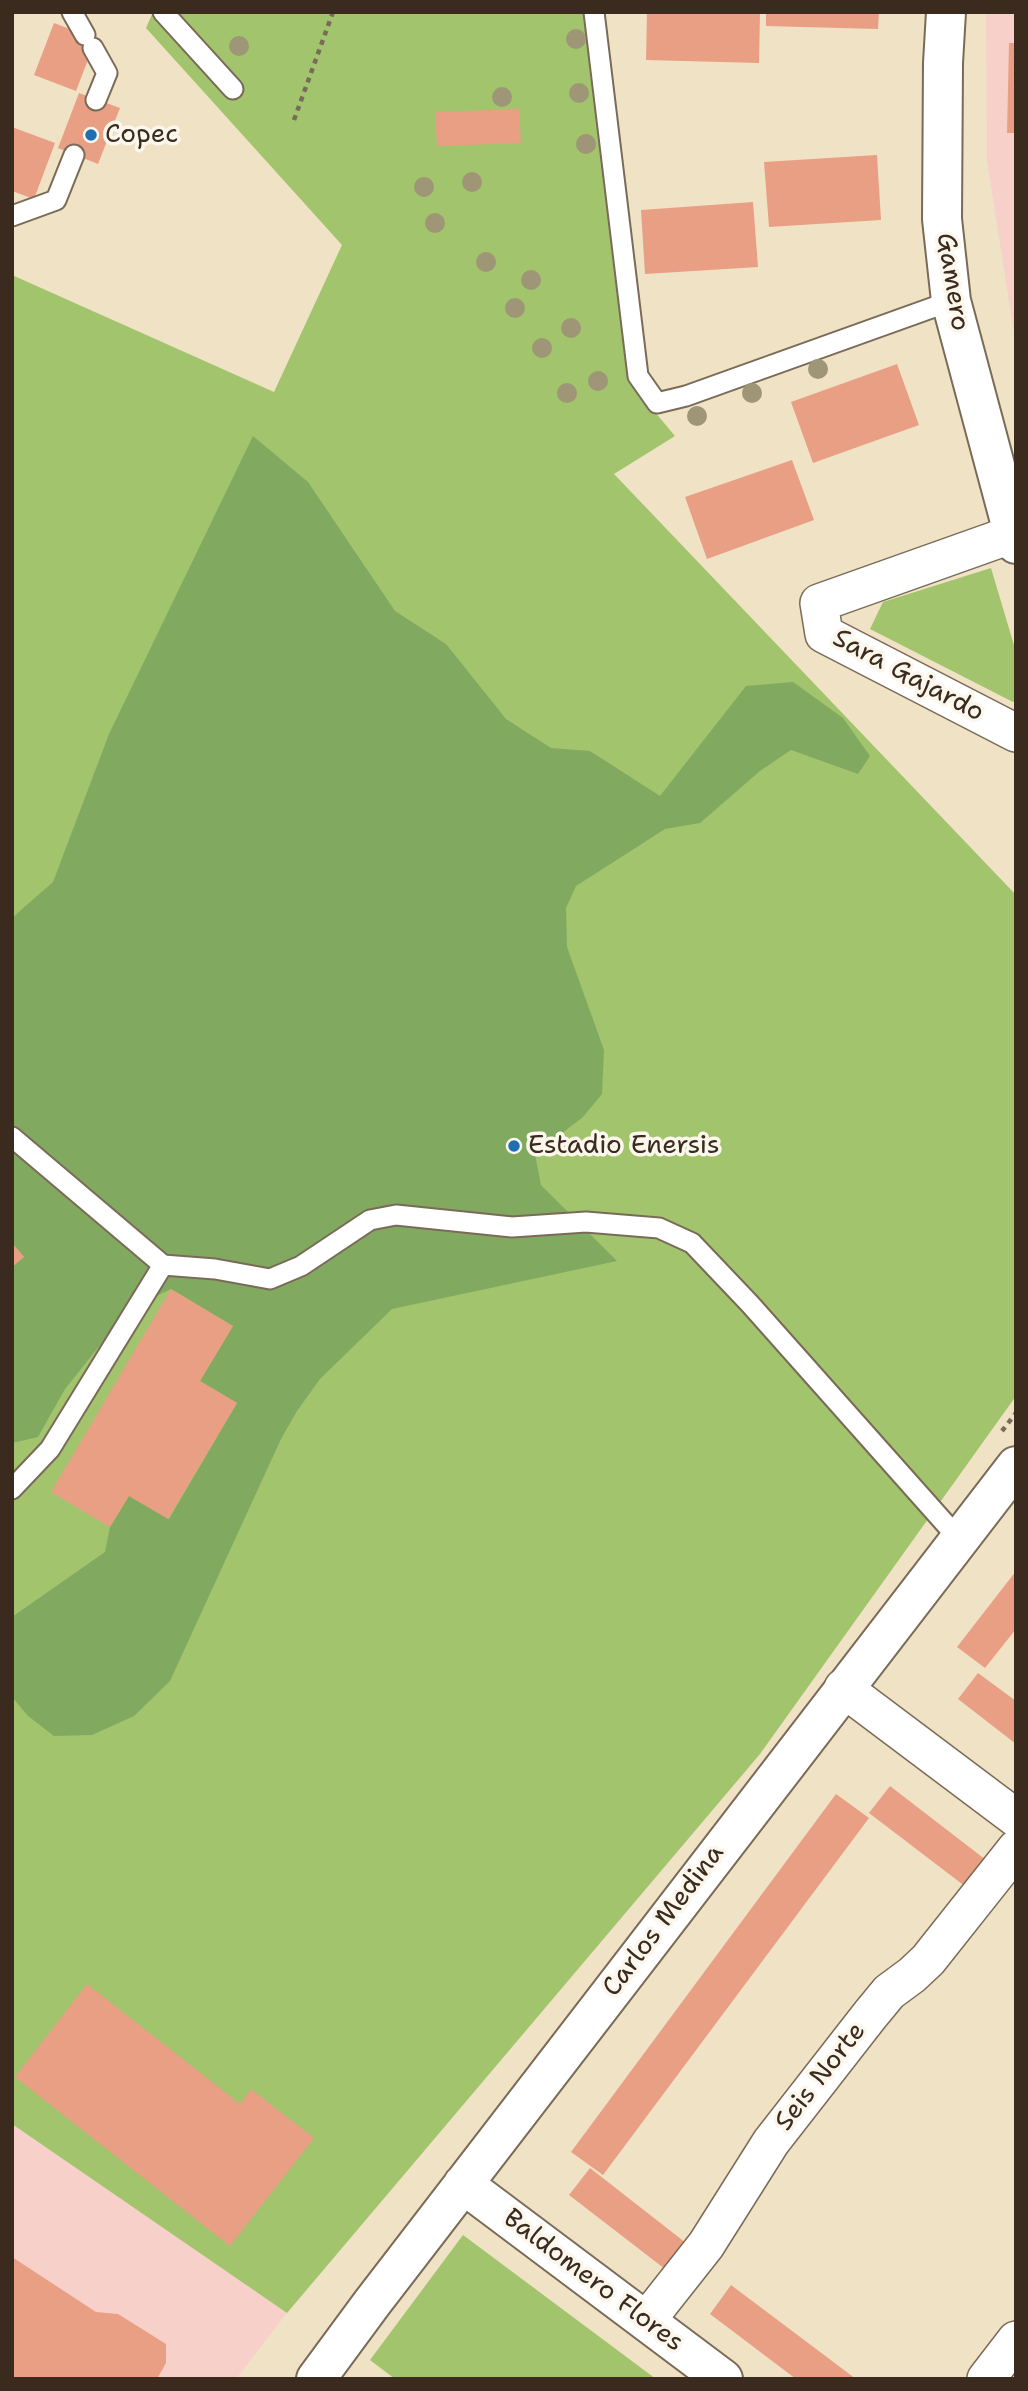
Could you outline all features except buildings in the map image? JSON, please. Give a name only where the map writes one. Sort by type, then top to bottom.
[{"type":"street","name":"Gamero","points":[[946,12],[942,219],[951,301],[1015,537]]},
{"type":"street","name":"Sara Gajardo","points":[[1015,537],[819,603],[824,634],[1016,733]]},
{"type":"street","name":"Carlos Medina","points":[[316,2379],[958,1538],[1016,1466]]},
{"type":"street","points":[[843,1688],[1016,1818]]},
{"type":"street","name":"Seis Norte","points":[[646,2321],[706,2245],[771,2142],[853,2036],[889,1993],[928,1960],[1016,1849]]},
{"type":"street","name":"Baldomero Flores","points":[[463,2184],[723,2379]]},
{"type":"street","points":[[986,2379],[1016,2340]]},
{"type":"lane","points":[[72,12],[107,73],[96,100]]},
{"type":"lane","points":[[163,12],[233,89]]},
{"type":"lane","points":[[594,12],[638,376],[657,403],[686,396],[951,301]]},
{"type":"lane","points":[[12,216],[56,200],[74,155]]},
{"type":"lane","points":[[12,1137],[163,1265],[215,1269],[270,1279],[301,1266],[370,1220],[396,1215],[512,1227],[586,1223],[659,1228],[692,1243],[750,1304],[958,1538]]},
{"type":"lane","points":[[12,1489],[50,1449],[163,1265]]},
{"type":"path","points":[[294,120],[333,12]]},
{"type":"shaded area","points":[[986,12],[1016,12],[1014,333],[987,161]]},
{"type":"shaded area","points":[[12,2124],[287,2313],[236,2379],[12,2379]]},
{"type":"green space","name":"Estadio Enersis","points":[[153,12],[585,12],[628,380],[675,436],[614,474],[1016,895],[1016,1396],[760,1754],[287,2313],[12,2124],[12,275],[274,392],[342,245],[146,28]]},
{"type":"green space","points":[[253,436],[308,482],[395,611],[446,644],[506,719],[551,748],[590,751],[660,796],[746,686],[793,682],[843,718],[870,756],[858,774],[791,750],[760,771],[700,823],[665,829],[576,886],[566,908],[567,947],[604,1050],[602,1094],[583,1117],[535,1154],[541,1185],[617,1261],[392,1309],[320,1379],[297,1411],[281,1439],[170,1681],[134,1716],[92,1735],[54,1736],[28,1716],[12,1697],[12,1617],[105,1552],[110,1527],[129,1496],[169,1519],[237,1403],[200,1381],[233,1326],[171,1289],[129,1309],[65,1389],[38,1437],[12,1443],[12,1267],[24,1257],[12,1243],[12,918],[53,882],[109,734]]},
{"type":"green space","points":[[991,568],[1016,652],[1016,700],[1013,702],[870,629],[883,602]]},
{"type":"green space","points":[[463,2235],[656,2379],[395,2379],[370,2360]]},
{"type":"place","name":"Copec","points":[[91,135]]},
{"type":"place","name":"Estadio Enersis","points":[[514,1146]]}]
